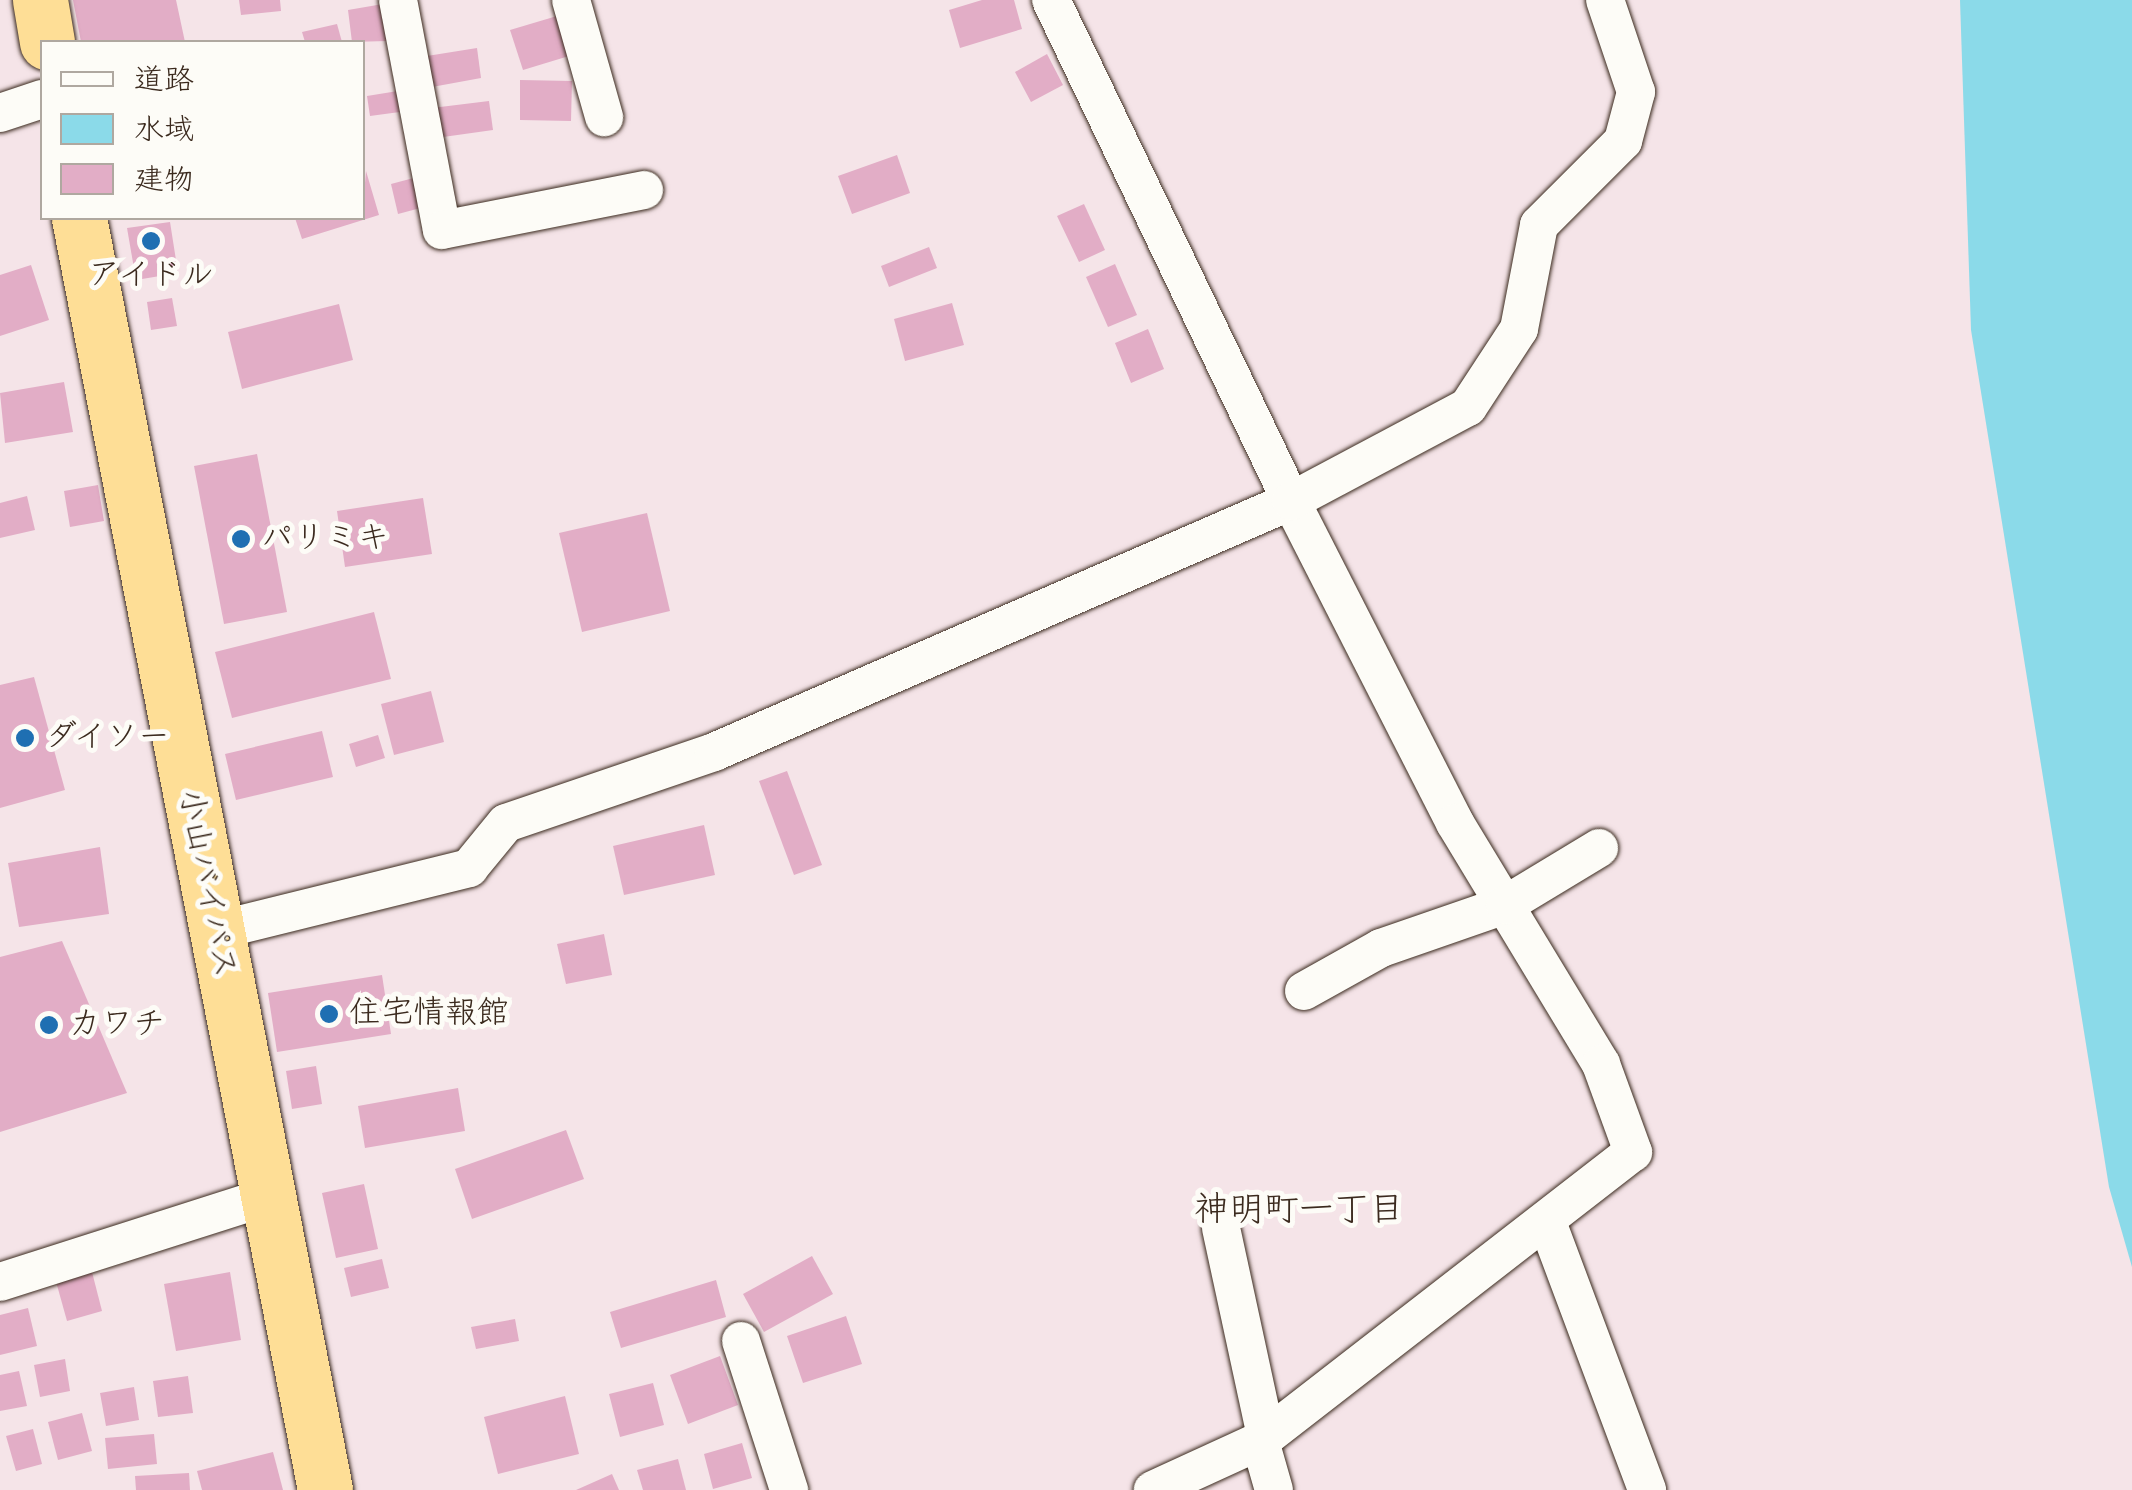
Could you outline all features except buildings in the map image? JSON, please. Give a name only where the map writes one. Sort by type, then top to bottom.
[{"type":"highway","points":[[40,0],[47,40]]},
{"type":"highway","name":"小山バイパス","points":[[80,220],[266,1197],[326,1490]]},
{"type":"street","points":[[398,0],[442,230],[644,190]]},
{"type":"street","points":[[571,0],[604,118]]},
{"type":"street","points":[[1051,0],[1291,502],[1456,822],[1602,1064],[1633,1152],[1263,1439],[1152,1490]]},
{"type":"street","points":[[216,930],[469,868],[506,823],[714,752],[1291,502],[1468,407],[1519,329],[1539,225],[1624,141],[1636,92],[1605,0]]},
{"type":"street","points":[[0,113],[40,100]]},
{"type":"street","points":[[1304,991],[1381,948],[1505,905],[1599,848]]},
{"type":"street","points":[[0,1282],[266,1197]]},
{"type":"street","points":[[1547,1222],[1647,1490]]},
{"type":"street","points":[[1221,1228],[1274,1490]]},
{"type":"street","points":[[741,1342],[788,1490]]},
{"type":"water","points":[[1960,0],[2132,0],[2132,1267],[2109,1187],[1971,330]]},
{"type":"place","name":"アイドル","points":[[151,241]]},
{"type":"place","name":"パリミキ","points":[[241,539]]},
{"type":"place","name":"ダイソー","points":[[25,738]]},
{"type":"place","name":"住宅情報館","points":[[329,1014]]},
{"type":"place","name":"カワチ","points":[[49,1025]]},
{"type":"district","name":"神明町一丁目","points":[[1299,1211]]}]
